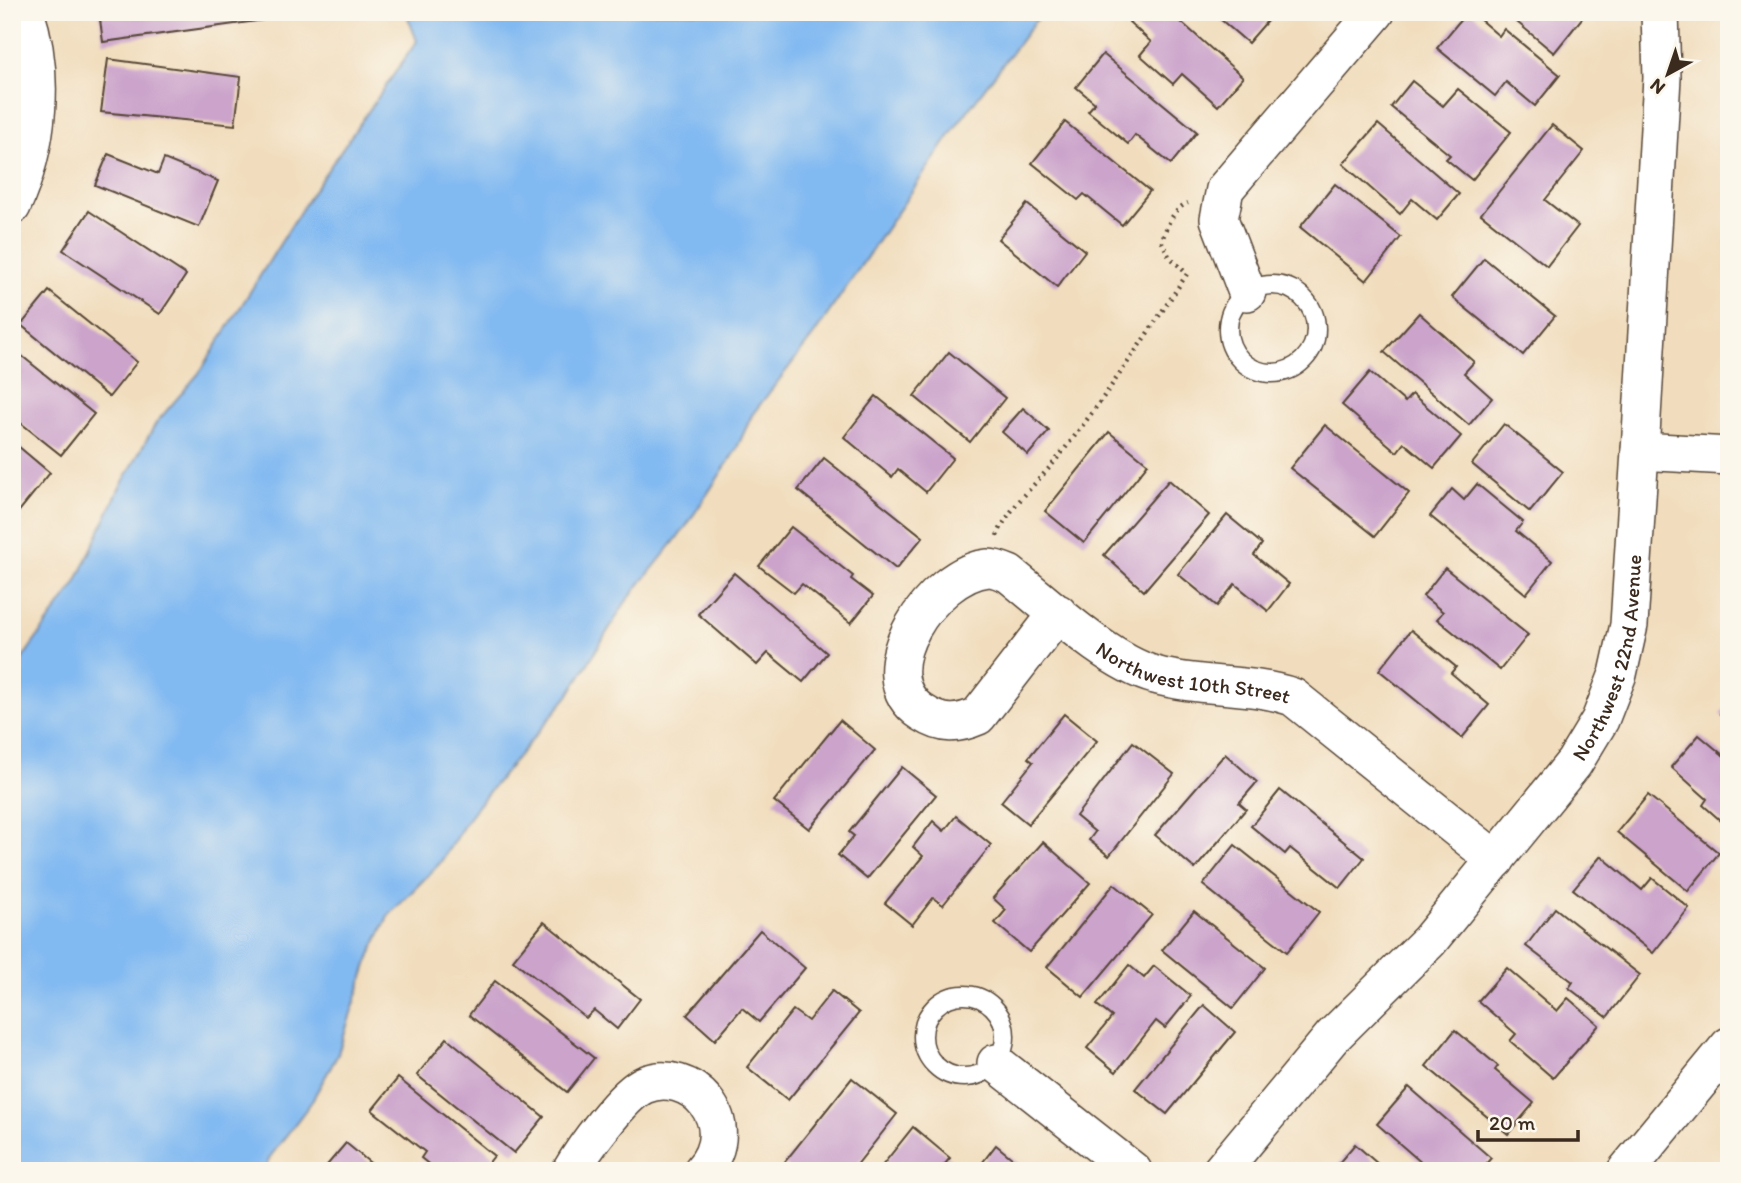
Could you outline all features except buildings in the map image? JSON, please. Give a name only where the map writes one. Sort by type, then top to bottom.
[{"type":"street","points":[[12,206],[29,160],[37,114],[36,69],[25,12]]},
{"type":"street","points":[[1247,292],[1219,219],[1225,189],[1376,12]]},
{"type":"street","name":"Northwest 22nd Avenue","points":[[1221,1171],[1332,1037],[1429,941],[1574,763],[1600,720],[1618,674],[1629,625],[1662,78],[1660,12]]},
{"type":"street","points":[[1640,451],[1729,456]]},
{"type":"street","points":[[991,568],[969,573],[941,591],[914,628],[900,653],[900,689],[914,707],[935,721],[947,723],[959,724],[978,716],[1058,613]]},
{"type":"street","name":"Northwest 10th Street","points":[[991,568],[1009,574],[1130,665],[1154,675],[1269,689],[1293,697],[1496,860]]},
{"type":"street","points":[[1626,1171],[1729,1046]]},
{"type":"street","points":[[996,1063],[1133,1171]]},
{"type":"street","points":[[571,1171],[585,1146],[642,1086],[658,1081],[682,1086],[706,1101],[718,1119],[719,1139],[702,1171]]},
{"type":"lane","points":[[1277,285],[1292,290],[1308,306],[1316,327],[1314,342],[1307,356],[1296,366],[1282,372],[1267,373],[1252,368],[1239,359],[1231,346],[1227,331],[1229,316],[1247,292],[1262,286],[1277,285]]},
{"type":"lane","points":[[956,995],[970,995],[995,1009],[1002,1021],[1005,1036],[1003,1050],[996,1063],[985,1072],[971,1077],[943,1073],[932,1063],[923,1044],[924,1023],[931,1010],[942,1000],[956,995]]},
{"type":"path","points":[[991,568],[990,552],[1014,508],[1091,412],[1187,274],[1162,243],[1165,229],[1182,205],[1225,189]]},
{"type":"water","points":[[406,12],[1042,12],[957,125],[813,336],[752,415],[736,450],[685,528],[625,603],[568,696],[473,811],[440,863],[388,916],[371,953],[337,1056],[310,1104],[270,1157],[264,1171],[12,1171],[12,673],[76,583],[119,489],[156,423],[200,372],[313,191],[417,41]]}]
